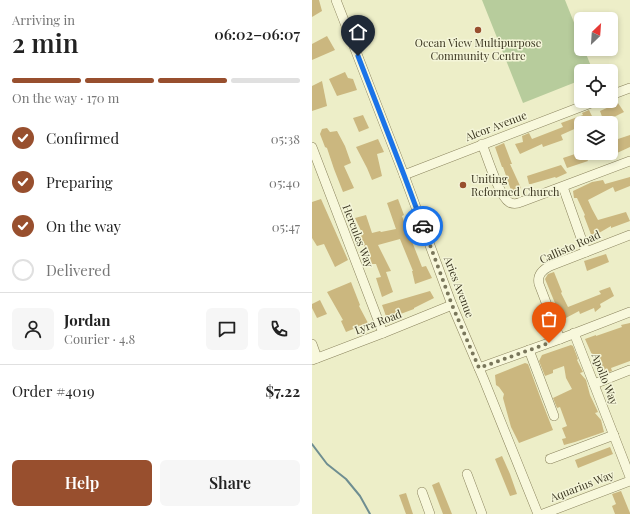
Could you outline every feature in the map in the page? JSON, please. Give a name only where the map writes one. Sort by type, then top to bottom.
[{"type":"street","name":"Aries Avenue","points":[[336,0],[404,175],[452,305],[538,514]]},
{"type":"street","points":[[618,92],[630,88]]},
{"type":"street","name":"Alcor Avenue","points":[[404,175],[577,108]]},
{"type":"street","points":[[482,144],[500,189],[507,201],[517,204],[630,161]]},
{"type":"street","name":"Hercules Way","points":[[312,147],[383,333]]},
{"type":"street","points":[[563,187],[586,252]]},
{"type":"street","name":"Callisto Road","points":[[560,339],[538,284],[538,277],[540,273],[546,268],[630,235]]},
{"type":"street","name":"Lyra Road","points":[[315,359],[452,305]]},
{"type":"street","points":[[479,368],[630,312]]},
{"type":"street","name":"Apollo Way","points":[[574,333],[630,477]]},
{"type":"street","points":[[312,344],[315,359]]},
{"type":"street","points":[[529,350],[554,416]]},
{"type":"street","points":[[594,384],[630,370]]},
{"type":"street","points":[[550,459],[614,435]]},
{"type":"street","points":[[467,474],[482,514]]},
{"type":"street","name":"Aquarius Way","points":[[543,514],[630,481]]},
{"type":"street","points":[[422,492],[430,514]]},
{"type":"green space","points":[[482,0],[565,0],[574,22],[574,56],[587,56],[590,64],[574,64],[574,83],[523,103]]},
{"type":"building","points":[[312,0],[319,0],[322,11],[312,17]]},
{"type":"building","points":[[327,36],[335,50],[312,60],[312,44]]},
{"type":"building","points":[[345,72],[348,78],[353,79],[357,90],[337,96],[329,79]]},
{"type":"building","points":[[322,81],[327,106],[312,111],[312,86]]},
{"type":"building","points":[[618,103],[624,112],[616,116],[602,116],[600,111],[607,108],[618,108]]},
{"type":"building","points":[[589,110],[592,116],[580,116],[583,115],[582,113]]},
{"type":"building","points":[[363,115],[369,128],[359,132],[353,118]]},
{"type":"building","points":[[574,118],[574,129],[561,135],[563,140],[543,147],[542,144],[520,154],[515,144],[523,142],[522,136],[529,133],[532,139],[563,127],[561,123]]},
{"type":"building","points":[[327,128],[330,132],[337,131],[345,146],[351,163],[344,166],[354,188],[343,192],[327,148],[325,147],[320,134],[322,129]]},
{"type":"building","points":[[630,135],[630,147],[618,153],[618,139]]},
{"type":"building","points":[[378,139],[384,152],[377,154],[382,176],[372,180],[356,147]]},
{"type":"building","points":[[504,143],[512,164],[510,164],[521,188],[512,193],[495,147]]},
{"type":"building","points":[[574,154],[574,160],[588,161],[567,168],[563,158]]},
{"type":"building","points":[[561,165],[567,173],[556,178],[529,184],[527,176]]},
{"type":"building","points":[[630,177],[630,186],[615,192],[613,187],[588,200],[598,220],[626,212],[630,221],[611,228],[611,226],[592,237],[584,216],[585,215],[577,198],[574,198],[573,191],[592,182],[603,180],[605,184]]},
{"type":"building","points":[[321,199],[348,260],[335,267],[324,244],[317,246],[312,238],[312,202]]},
{"type":"building","points":[[398,199],[404,215],[402,216],[422,267],[426,266],[432,278],[415,284],[413,271],[400,239],[378,245],[391,271],[386,272],[393,292],[382,297],[376,278],[381,277],[376,264],[371,264],[360,236],[363,235],[355,218],[366,215],[372,233],[396,229],[387,203]]},
{"type":"building","points":[[606,254],[609,262],[587,271],[584,261]]},
{"type":"building","points":[[554,272],[562,292],[561,293],[568,307],[601,294],[599,291],[610,287],[614,296],[600,304],[601,307],[595,312],[594,308],[580,314],[579,311],[562,320],[545,279],[548,274]]},
{"type":"building","points":[[351,282],[360,305],[359,306],[368,323],[346,332],[341,321],[343,320],[327,292]]},
{"type":"building","points":[[430,291],[434,298],[414,309],[387,319],[382,305]]},
{"type":"building","points":[[320,300],[327,314],[317,318],[312,308],[312,304]]},
{"type":"building","points":[[630,323],[630,361],[611,368],[612,371],[601,375],[585,339]]},
{"type":"building","points":[[571,345],[573,346],[578,359],[577,360],[583,372],[580,373],[586,380],[590,395],[598,412],[595,413],[601,420],[604,432],[564,445],[562,439],[566,438],[562,428],[567,426],[560,407],[557,408],[553,398],[572,389],[566,378],[564,366],[553,370],[553,373],[545,376],[539,361],[542,355]]},
{"type":"building","points":[[525,363],[528,364],[553,430],[519,443],[511,427],[503,398],[504,394],[496,385],[495,375]]},
{"type":"building","points":[[610,447],[613,454],[578,468],[575,460]]},
{"type":"building","points":[[502,456],[517,494],[510,496],[495,459]]},
{"type":"building","points":[[439,482],[452,514],[443,514],[432,485]]},
{"type":"building","points":[[621,491],[630,514],[615,514],[612,506],[616,504],[612,494]]},
{"type":"building","points":[[406,493],[413,514],[406,514],[399,495]]},
{"type":"waterway","points":[[312,444],[327,464],[346,479],[360,496],[370,514]]},
{"type":"way so far","points":[[423,226],[452,305],[479,368],[549,343]]},
{"type":"place","name":"Ocean View Multipurpose Community Centre","points":[[478,30]]},
{"type":"place","name":"Uniting Reformed Church","points":[[463,185]]},
{"type":"route","points":[[358,56],[423,226]]}]
